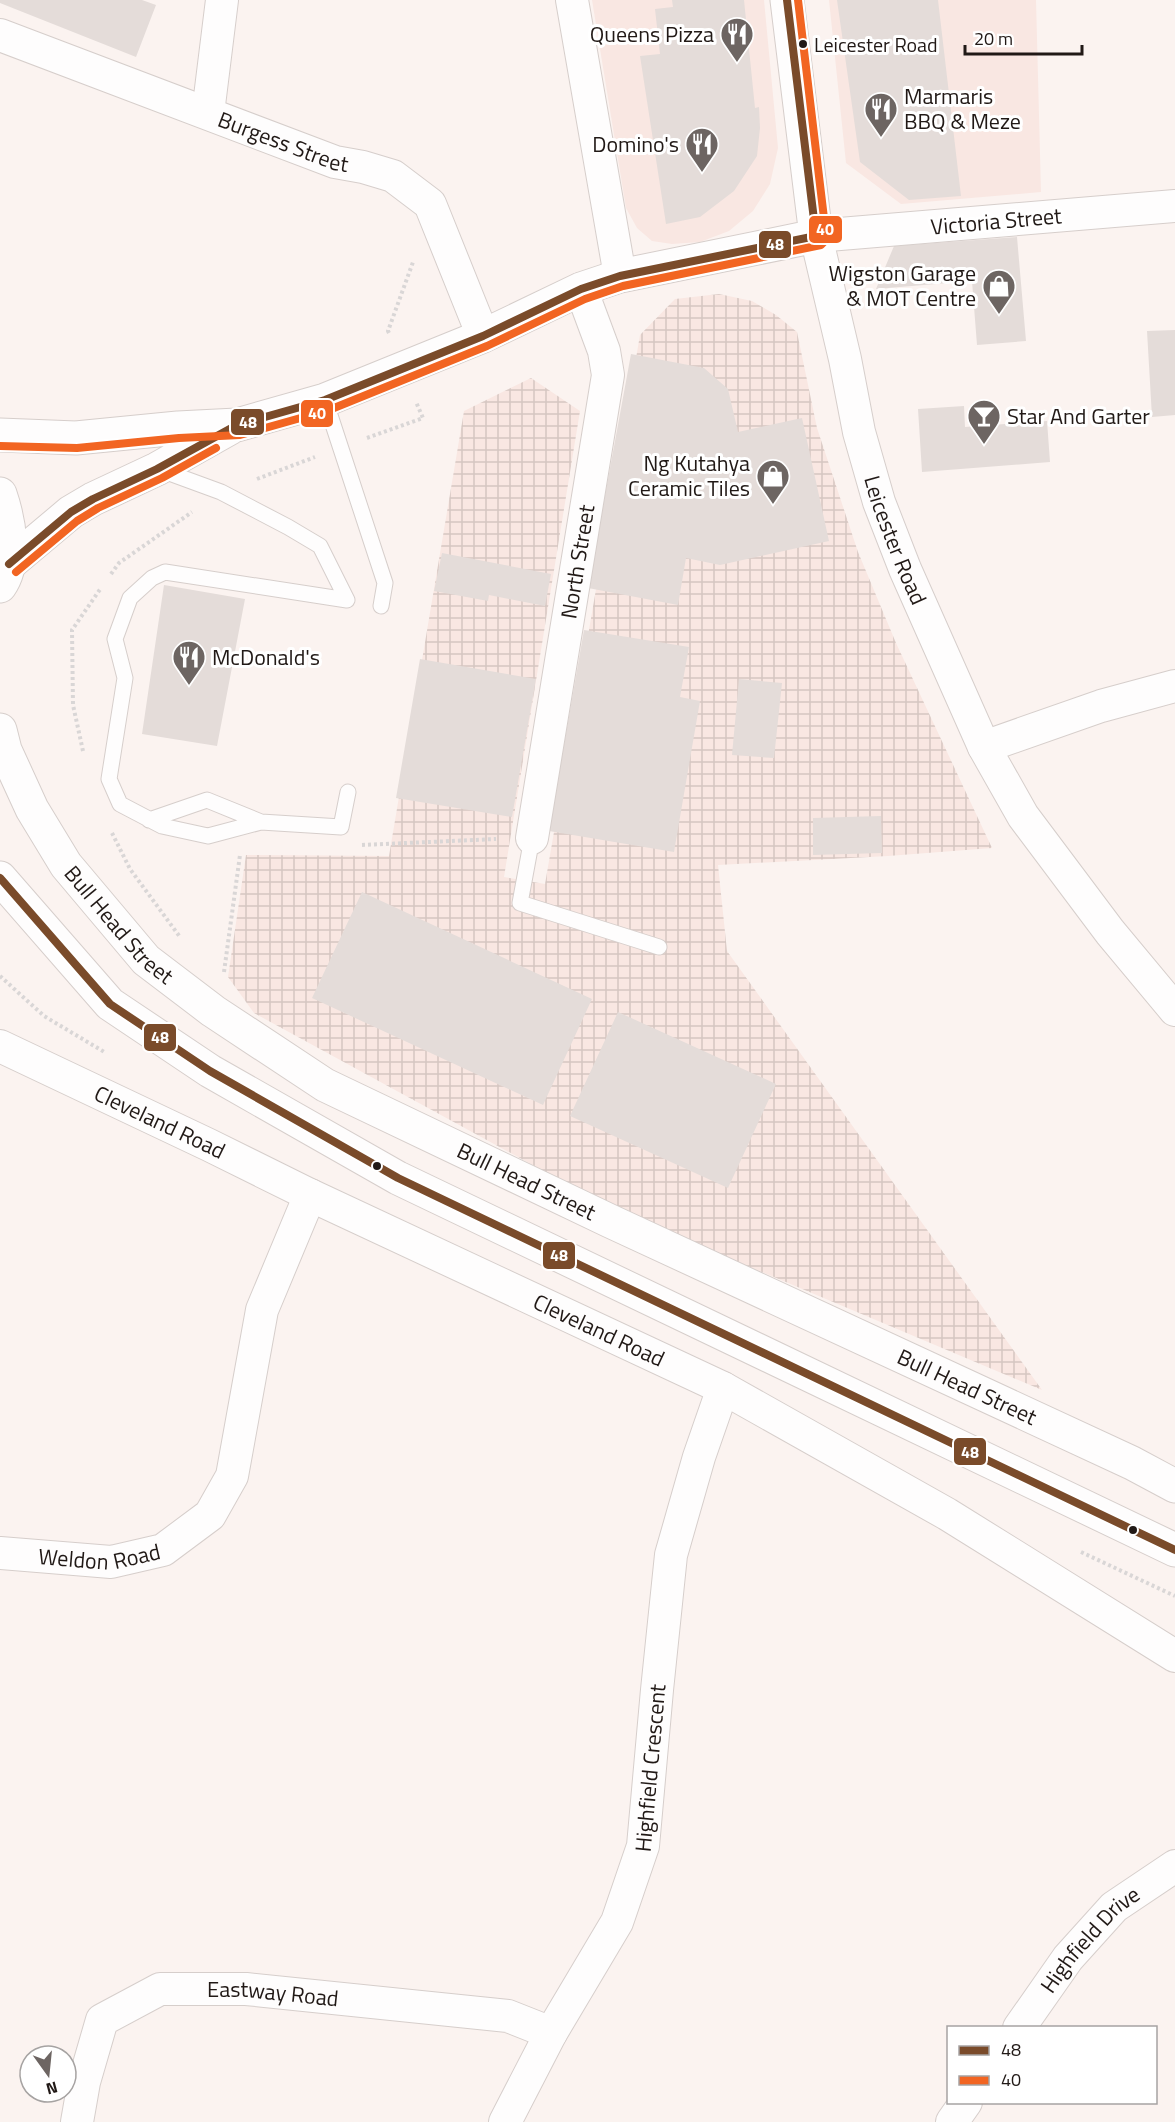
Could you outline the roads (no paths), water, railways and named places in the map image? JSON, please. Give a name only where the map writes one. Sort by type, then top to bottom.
[{"type":"main road","name":"Leicester Road","points":[[787,0],[816,236]]},
{"type":"main road","points":[[3,584],[71,512],[237,425],[325,400],[483,336],[581,289],[620,276],[816,236]]},
{"type":"main road","points":[[0,435],[76,438],[237,425]]},
{"type":"main road","points":[[0,494],[8,527],[3,584]]},
{"type":"main road","name":"Bull Head Street","points":[[0,730],[4,750],[32,809],[66,865],[146,960],[213,1011],[326,1085],[695,1261],[1132,1463],[1175,1486]]},
{"type":"main road","points":[[0,878],[110,1004],[210,1071],[398,1178],[1175,1550]]},
{"type":"street","points":[[208,113],[222,0]]},
{"type":"street","points":[[572,0],[620,276]]},
{"type":"street","name":"Burgess Street","points":[[0,35],[335,162],[393,176],[430,204],[483,336]]},
{"type":"street","name":"Victoria Street","points":[[816,236],[1175,206]]},
{"type":"street","name":"Leicester Road","points":[[816,236],[845,359],[859,432],[879,502],[905,569],[984,747],[1023,816],[1110,932],[1175,1010]]},
{"type":"street","name":"North Street","points":[[532,838],[608,375],[599,335],[581,289]]},
{"type":"street","points":[[984,747],[1101,706],[1175,686]]},
{"type":"street","name":"Cleveland Road","points":[[0,1046],[310,1195],[723,1388],[947,1514],[1175,1656]]},
{"type":"street","name":"Weldon Road","points":[[0,1553],[111,1562],[163,1550],[210,1515],[232,1476],[262,1310],[310,1195]]},
{"type":"street","name":"Highfield Crescent","points":[[505,2122],[551,2032],[617,1922],[643,1846],[671,1555],[699,1456],[723,1388]]},
{"type":"street","name":"Highfield Drive","points":[[1020,2026],[1068,1958],[1114,1907],[1175,1866]]},
{"type":"street","name":"Eastway Road","points":[[77,2122],[84,2082],[102,2020],[160,1989],[246,1989],[508,2016],[551,2032]]},
{"type":"street","points":[[952,2122],[965,2104]]},
{"type":"lane","points":[[325,400],[385,583],[381,606]]},
{"type":"lane","points":[[156,469],[221,492],[288,526],[320,546],[347,600],[165,572],[152,578],[130,598],[115,639],[125,678],[109,779],[120,804],[162,826],[208,836],[261,822],[341,827],[348,792]]},
{"type":"lane","points":[[149,820],[207,800],[261,822]]},
{"type":"lane","points":[[532,838],[520,903],[659,947]]},
{"type":"place","name":"Leicester Road","points":[[803,44]]},
{"type":"place","name":"Queens Pizza","points":[[737,63]]},
{"type":"place","name":"Marmaris BBQ & Meze","points":[[881,138]]},
{"type":"place","name":"Domino's","points":[[702,173]]},
{"type":"place","name":"Wigston Garage & MOT Centre","points":[[999,315]]},
{"type":"place","name":"Star And Garter","points":[[984,445]]},
{"type":"place","name":"Ng Kutahya Ceramic Tiles","points":[[773,505]]},
{"type":"place","name":"McDonald's","points":[[189,686]]}]
